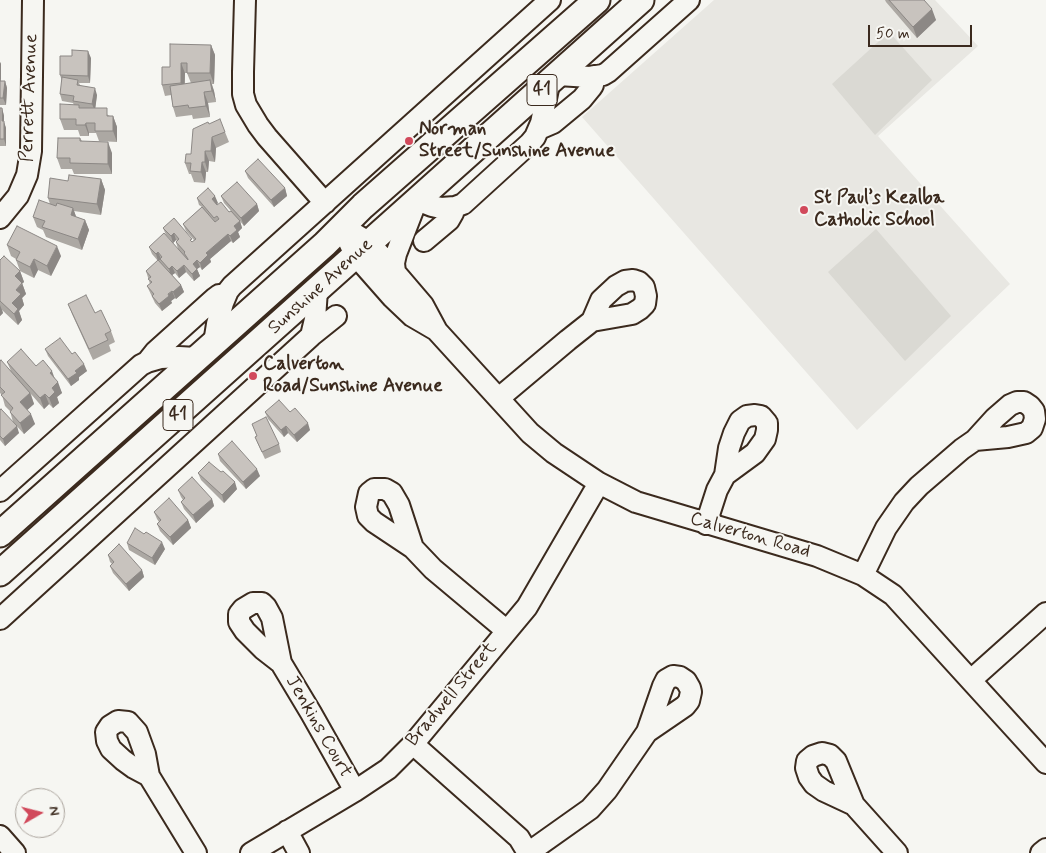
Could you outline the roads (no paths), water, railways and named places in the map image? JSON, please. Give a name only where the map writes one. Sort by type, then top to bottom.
[{"type":"main road","name":"Sunshine Avenue","points":[[0,534],[325,244],[342,226],[597,0]]},
{"type":"main road","name":"Sunshine Avenue","points":[[0,573],[642,0]]},
{"type":"street","name":"Perrett Avenue","points":[[0,218],[18,196],[27,175],[32,151],[33,0]]},
{"type":"street","points":[[245,0],[243,94],[246,105],[267,137],[326,204]]},
{"type":"street","points":[[0,491],[141,365],[161,358],[205,350],[217,324],[226,295],[232,286],[326,204],[550,0]]},
{"type":"street","points":[[395,272],[396,254],[417,200],[441,208],[455,207],[463,204],[535,137],[553,80],[603,75],[689,0]]},
{"type":"street","points":[[539,129],[553,123],[582,99],[591,88],[594,76]]},
{"type":"street","points":[[424,241],[449,220],[455,207]]},
{"type":"street","name":"Calverton Road","points":[[342,226],[362,249],[392,297],[412,316],[438,331]]},
{"type":"street","name":"Calverton Road","points":[[362,249],[395,272],[423,305],[438,331],[536,438],[554,453],[599,483],[636,502],[817,556],[863,575],[893,595],[1046,764]]},
{"type":"street","points":[[311,336],[316,319],[317,290]]},
{"type":"street","points":[[147,362],[155,352],[215,298],[219,295],[226,295]]},
{"type":"street","points":[[0,619],[311,336],[336,316]]},
{"type":"street","points":[[499,398],[592,321]]},
{"type":"street","points":[[863,575],[886,528],[904,502],[962,448],[975,440]]},
{"type":"street","points":[[706,524],[717,490],[725,475]]},
{"type":"street","name":"Bradwell Street","points":[[251,853],[355,791],[388,769],[412,744],[527,607],[599,483]]},
{"type":"street","points":[[413,548],[432,568],[507,631]]},
{"type":"street","points":[[971,680],[1046,612]]},
{"type":"street","name":"Jenkins Court","points":[[281,663],[355,791]]},
{"type":"street","points":[[412,744],[519,838],[528,853],[590,809],[607,790],[647,732]]},
{"type":"street","points":[[149,776],[196,853]]},
{"type":"street","points":[[854,805],[897,853]]},
{"type":"street","points":[[287,831],[299,853]]},
{"type":"street","points":[[1041,853],[1046,849]]},
{"type":"place","name":"Norman Street/Sunshine Avenue","points":[[409,141]]},
{"type":"place","name":"St Paul’s Kealba Catholic School","points":[[804,210]]},
{"type":"place","name":"Calverton Road/Sunshine Avenue","points":[[253,376]]}]
